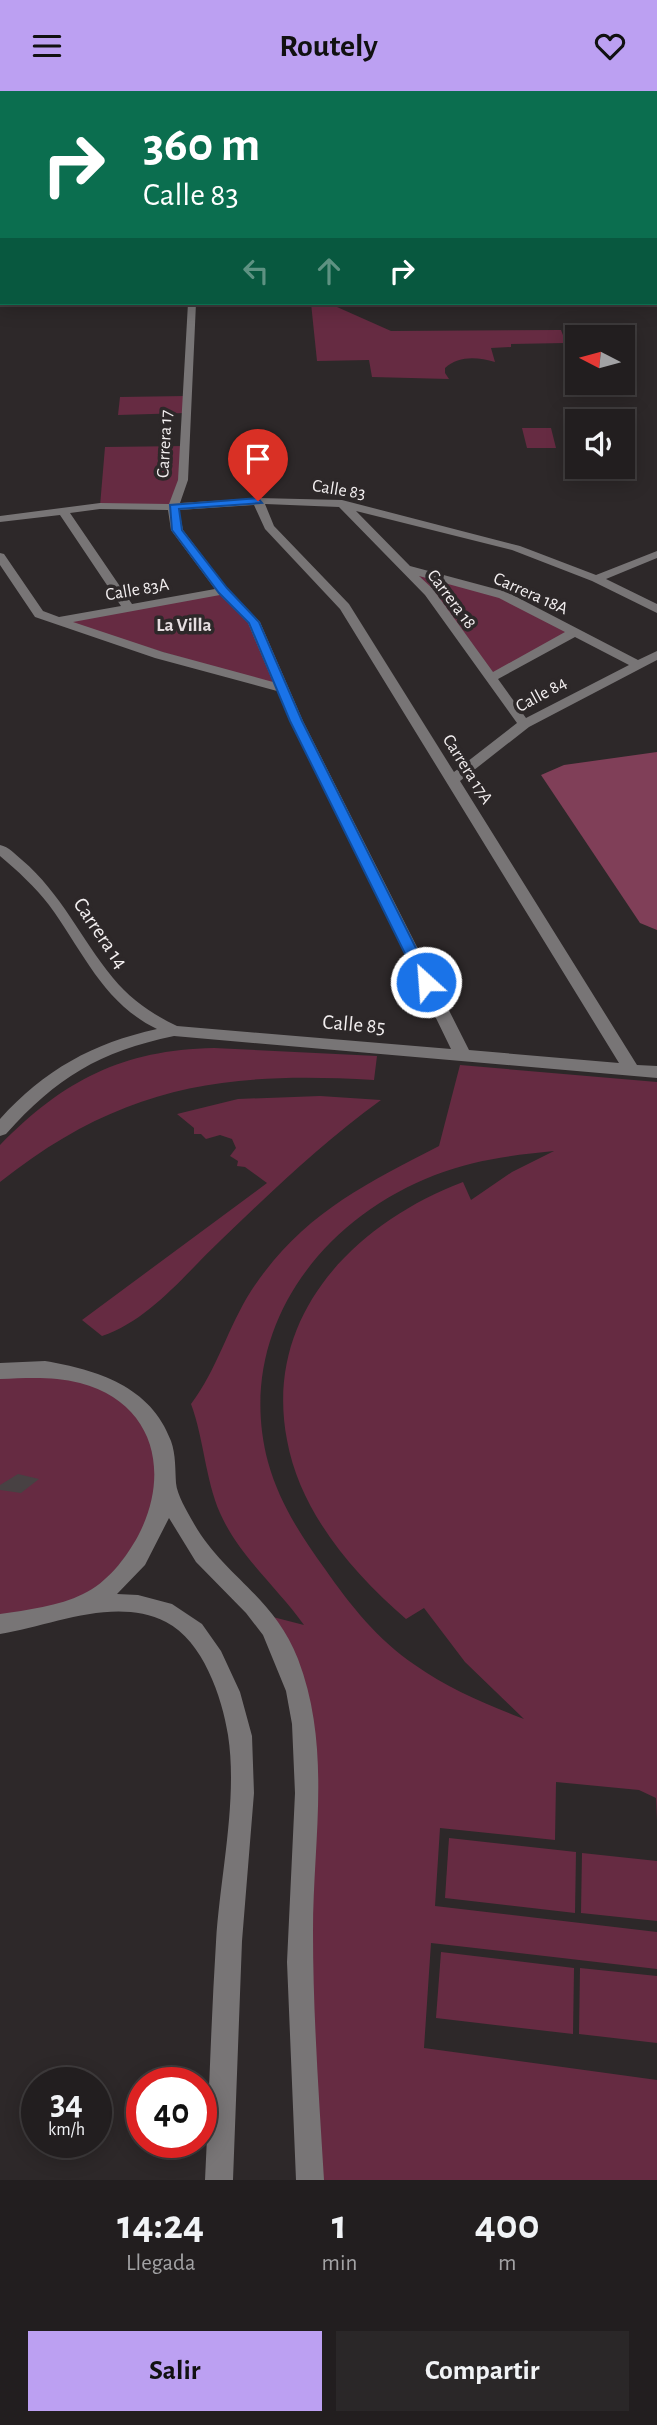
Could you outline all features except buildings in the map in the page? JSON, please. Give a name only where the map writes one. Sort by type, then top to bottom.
[{"type":"street","name":"Carrera 17","points":[[191,305],[183,480],[173,507],[177,530],[223,591],[254,622],[296,721],[463,1056]]},
{"type":"street","name":"Calle 83","points":[[0,519],[100,506],[173,507],[258,501],[342,503],[516,548],[596,579],[657,609]]},
{"type":"street","name":"Carrera 17A","points":[[258,501],[269,527],[345,607],[632,1070]]},
{"type":"street","name":"Carrera 18","points":[[342,503],[429,593],[524,724]]},
{"type":"street","points":[[62,510],[130,608]]},
{"type":"street","points":[[596,579],[657,554]]},
{"type":"street","points":[[0,557],[39,614],[159,655],[281,688]]},
{"type":"street","name":"Carrera 18A","points":[[405,568],[503,595],[637,664]]},
{"type":"street","name":"Calle 83A","points":[[57,620],[223,591]]},
{"type":"street","points":[[489,678],[574,632]]},
{"type":"street","name":"Calle 84","points":[[452,780],[524,724],[657,655]]},
{"type":"street","name":"Carrera 14","points":[[0,849],[26,869],[45,889],[93,965],[128,1006],[174,1031]]},
{"type":"street","points":[[0,1130],[28,1096],[64,1068],[117,1044],[174,1031]]},
{"type":"street","name":"Calle 85","points":[[174,1031],[657,1072]]},
{"type":"street","points":[[0,1371],[56,1370],[100,1379],[118,1387],[147,1415],[163,1447],[167,1486],[178,1516],[210,1562],[265,1615],[286,1658],[301,1704],[308,1786],[304,1815],[300,1929],[302,2055],[310,2180]]},
{"type":"street","points":[[91,1602],[118,1580],[137,1558],[162,1508],[167,1486]]},
{"type":"street","points":[[0,1624],[33,1619],[91,1602],[138,1605],[172,1614],[194,1631],[213,1658],[228,1692],[240,1736],[242,1793],[229,1941],[219,2180]]},
{"type":"shaded area","points":[[311,305],[332,305],[391,331],[561,330],[565,340],[565,343],[511,344],[511,347],[491,348],[495,362],[475,358],[456,361],[445,368],[449,379],[372,377],[369,360],[317,361]]},
{"type":"shaded area","points":[[186,396],[186,413],[118,415],[120,397]]},
{"type":"shaded area","points":[[522,428],[551,428],[556,448],[527,448]]},
{"type":"shaded area","points":[[185,446],[173,507],[100,506],[105,447]]},
{"type":"shaded area","points":[[405,568],[503,595],[574,632],[489,679]]},
{"type":"shaded area","points":[[223,591],[254,622],[281,688],[57,620]]},
{"type":"shaded area","points":[[657,752],[657,930],[640,923],[541,775],[564,765]]},
{"type":"shaded area","points":[[214,1048],[377,1056],[374,1080],[269,1079],[221,1083],[132,1105],[88,1124],[0,1182],[0,1145],[47,1103],[72,1086],[123,1062],[181,1050]]},
{"type":"shaded area","points":[[460,1065],[657,1082],[657,1820],[656,1798],[639,1790],[556,1782],[555,1840],[440,1828],[435,1906],[657,1932],[657,1969],[431,1943],[424,2048],[657,2080],[657,2180],[310,2180],[305,1735],[265,1615],[304,1625],[228,1529],[215,1500],[191,1404],[208,1377],[251,1291],[291,1242],[312,1222],[359,1189],[439,1146]],"holes":[[[554,1151],[512,1172],[471,1200],[463,1182],[423,1200],[387,1222],[354,1249],[326,1279],[304,1314],[289,1353],[283,1395],[287,1440],[294,1466],[303,1492],[331,1539],[366,1581],[406,1619],[424,1608],[465,1662],[524,1719],[468,1695],[427,1673],[389,1645],[344,1596],[299,1531],[285,1505],[268,1462],[261,1415],[263,1369],[275,1327],[295,1287],[322,1252],[355,1221],[393,1195],[435,1175],[493,1159]]]},
{"type":"shaded area","points":[[320,1096],[381,1100],[298,1167],[151,1308],[119,1329],[102,1336],[82,1320],[267,1183],[245,1167],[237,1166],[238,1161],[230,1156],[236,1148],[232,1139],[220,1135],[206,1139],[201,1134],[194,1134],[194,1128],[177,1114],[238,1099]]},
{"type":"shaded area","points":[[0,1371],[78,1374],[147,1415],[162,1508],[91,1602],[0,1624]]},
{"type":"shaded area","points":[[449,1838],[576,1852],[575,1913],[445,1898]]},
{"type":"shaded area","points":[[582,1853],[657,1861],[657,1921],[581,1913]]},
{"type":"shaded area","points":[[441,1952],[574,1968],[573,2034],[436,2018]]},
{"type":"shaded area","points":[[580,1968],[657,1976],[657,2043],[579,2034]]},
{"type":"district","name":"La Villa","points":[[184,624]]},
{"type":"route","points":[[258,501],[173,507],[177,530],[223,591],[254,622],[296,721],[426,982]]}]
